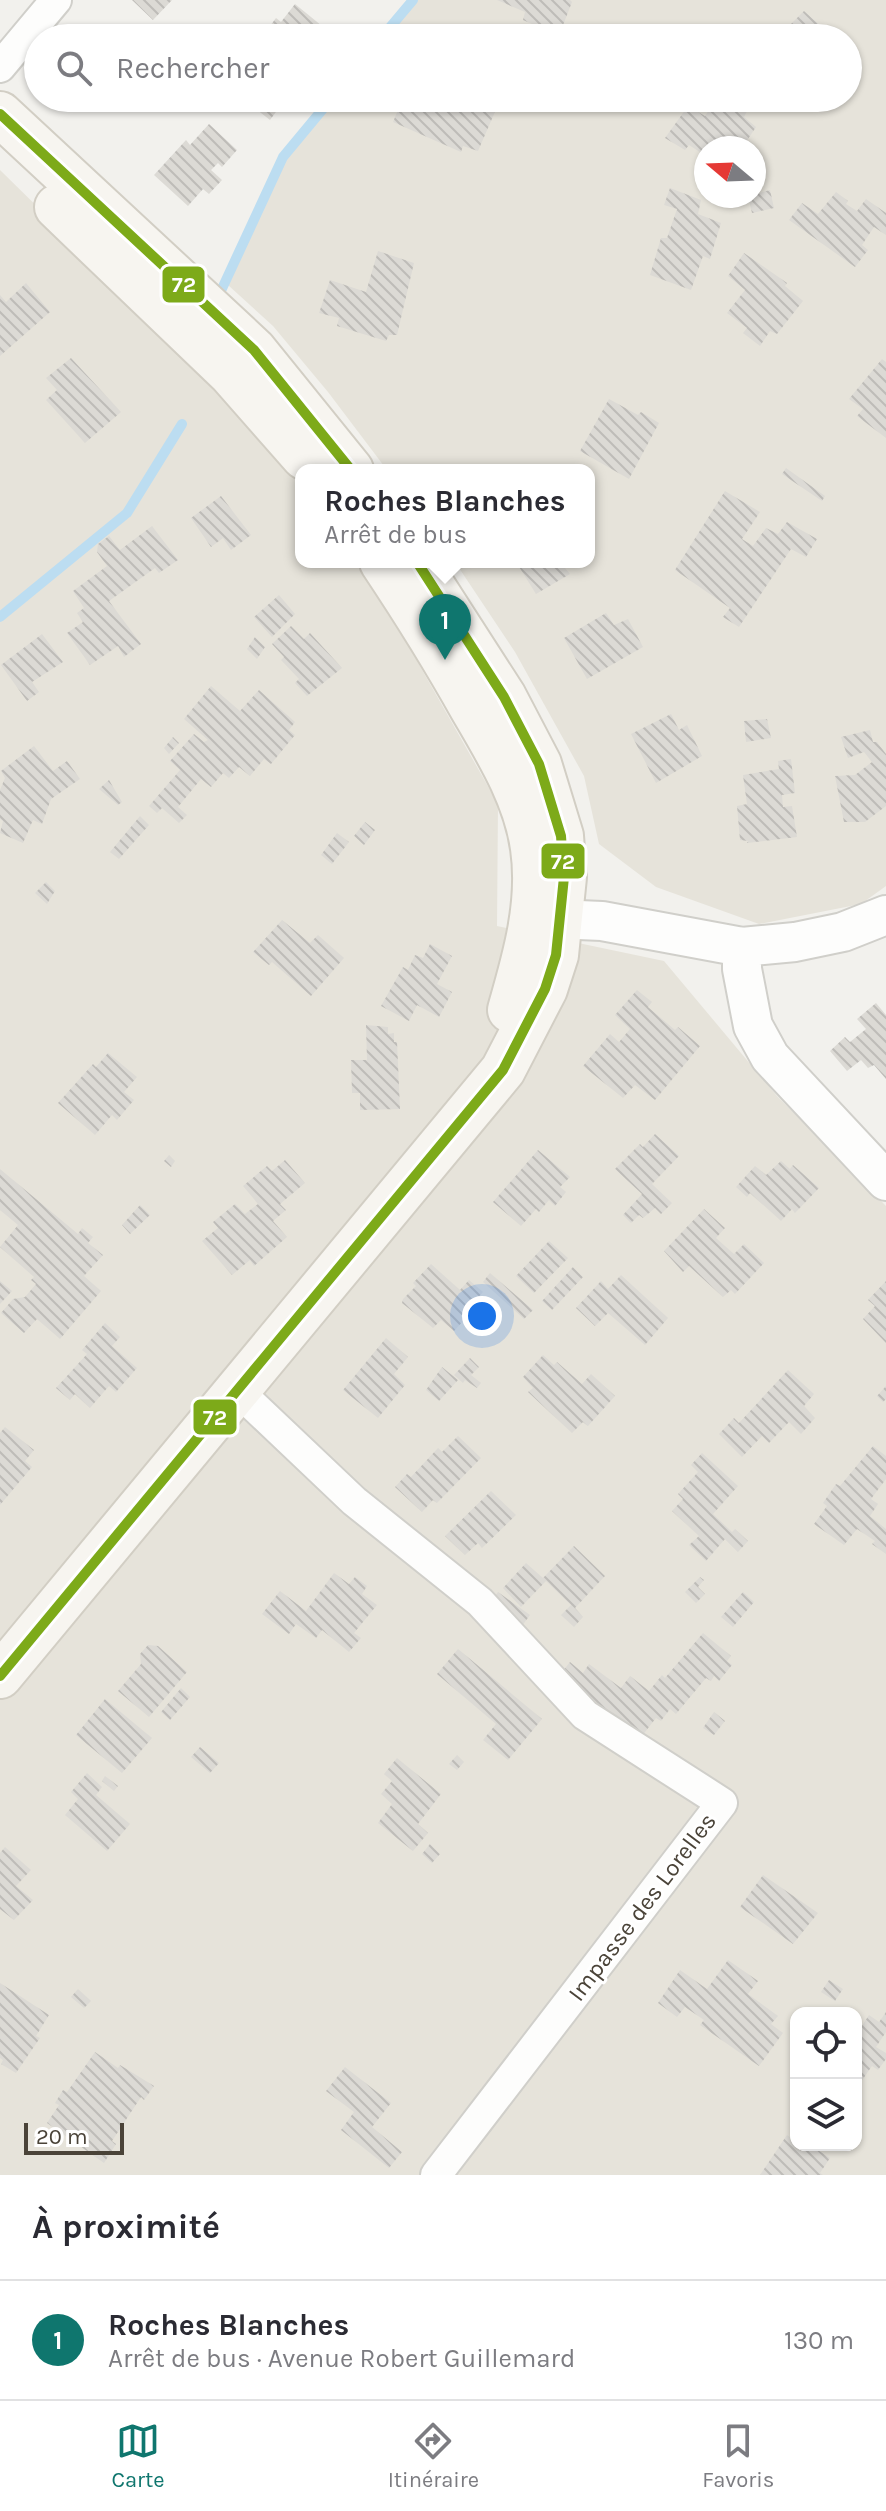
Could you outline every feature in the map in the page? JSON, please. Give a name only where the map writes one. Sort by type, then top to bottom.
[{"type":"main road","points":[[0,114],[254,350],[346,464]]},
{"type":"main road","points":[[0,153],[231,374],[309,464]]},
{"type":"main road","points":[[0,1676],[503,1070],[545,989],[556,955],[535,880],[533,847],[522,803],[445,660],[386,568]]},
{"type":"main road","points":[[421,568],[504,697],[539,764],[561,836],[564,877],[547,918]]},
{"type":"street","points":[[36,24],[56,0]]},
{"type":"street","points":[[0,67],[24,38]]},
{"type":"street","points":[[547,918],[602,921],[742,947],[795,942],[843,932],[886,915]]},
{"type":"street","points":[[742,947],[742,969],[753,1026],[770,1057],[886,1181]]},
{"type":"street","name":"Impasse des Lorelles","points":[[238,1391],[354,1501],[480,1602],[585,1715],[722,1803],[436,2175]]},
{"type":"shaded area","points":[[413,0],[886,0],[886,886],[861,904],[759,924],[656,887],[599,844],[584,776],[515,652],[459,568],[595,568],[595,464],[382,464],[273,326],[228,285],[283,157],[320,112],[862,112],[862,24],[393,24]]},
{"type":"shaded area","points":[[0,170],[232,398],[295,477],[295,568],[364,568],[498,804],[497,926],[664,961],[777,1096],[886,1206],[886,2175],[0,2175]]},
{"type":"building","points":[[132,0],[172,0],[153,20]]},
{"type":"building","points":[[497,0],[572,2],[563,24],[532,24],[523,20],[525,12]]},
{"type":"building","points":[[295,4],[320,24],[272,24],[276,18],[281,22]]},
{"type":"building","points":[[804,11],[818,24],[791,24]]},
{"type":"building","points":[[260,112],[276,112],[270,120]]},
{"type":"building","points":[[397,112],[495,112],[478,151],[463,146],[461,152],[393,122]]},
{"type":"building","points":[[684,112],[698,112],[705,116],[708,112],[746,112],[744,117],[756,127],[750,136],[694,136],[694,148],[689,145],[685,150],[665,138]]},
{"type":"building","points":[[209,124],[237,150],[222,167],[218,163],[211,170],[222,180],[209,194],[203,189],[188,206],[154,175],[186,140],[190,145]]},
{"type":"building","points":[[670,188],[694,197],[694,208],[699,208],[698,214],[721,223],[710,259],[703,256],[691,290],[650,275],[661,238],[667,238],[677,209],[664,205]]},
{"type":"building","points":[[770,190],[774,208],[752,213],[751,208],[766,208],[766,191]]},
{"type":"building","points":[[836,192],[857,211],[866,199],[886,213],[886,235],[874,227],[862,245],[868,250],[855,267],[789,220],[802,203],[818,214]]},
{"type":"building","points":[[378,251],[414,263],[397,335],[389,335],[386,341],[337,326],[339,318],[319,313],[330,280],[366,292]]},
{"type":"building","points":[[744,253],[787,283],[785,286],[803,301],[777,334],[770,331],[760,346],[743,333],[747,328],[727,313],[745,290],[728,276]]},
{"type":"building","points":[[26,283],[50,312],[0,356],[0,295],[6,302]]},
{"type":"building","points":[[71,358],[121,412],[85,443],[46,400],[57,390],[46,378]]},
{"type":"building","points":[[882,359],[886,362],[886,438],[857,416],[863,409],[849,399]]},
{"type":"building","points":[[609,399],[659,423],[629,479],[580,451]]},
{"type":"building","points":[[786,468],[825,496],[822,501],[782,474]]},
{"type":"building","points":[[725,491],[760,512],[742,539],[753,546],[766,528],[778,534],[787,522],[817,539],[806,557],[791,549],[739,627],[723,617],[730,608],[675,570]]},
{"type":"building","points":[[221,496],[251,535],[231,550],[223,538],[211,547],[191,518]]},
{"type":"building","points":[[152,526],[178,560],[159,573],[155,568],[109,601],[141,644],[124,657],[118,646],[90,665],[67,633],[83,622],[77,613],[84,608],[73,591],[107,566],[97,552],[98,544],[109,536],[120,550]]},
{"type":"building","points":[[520,568],[565,568],[570,574],[536,594]]},
{"type":"building","points":[[279,595],[295,614],[272,637],[254,617]]},
{"type":"building","points":[[606,613],[614,625],[628,619],[643,647],[587,679],[564,638]]},
{"type":"building","points":[[291,626],[304,639],[310,633],[342,668],[307,696],[295,683],[299,679],[281,660],[284,657],[272,644]]},
{"type":"building","points":[[42,634],[63,662],[32,682],[39,692],[27,701],[1,665]]},
{"type":"building","points":[[255,637],[265,647],[257,659],[247,649]]},
{"type":"building","points":[[211,686],[240,711],[259,690],[295,722],[289,730],[295,735],[271,764],[264,759],[250,776],[239,767],[229,778],[223,773],[211,787],[201,779],[178,807],[187,815],[179,823],[162,808],[157,813],[149,806],[180,770],[170,761],[194,734],[204,742],[208,740],[184,719]]},
{"type":"building","points":[[671,714],[679,730],[687,725],[702,756],[656,783],[631,734]]},
{"type":"building","points":[[767,719],[771,738],[746,742],[744,721]]},
{"type":"building","points":[[870,730],[873,742],[877,742],[886,754],[886,806],[865,822],[844,822],[835,776],[855,775],[872,762],[864,752],[848,758],[841,737]]},
{"type":"building","points":[[173,737],[179,743],[169,754],[164,748]]},
{"type":"building","points":[[34,746],[53,771],[67,761],[80,779],[51,799],[42,824],[33,820],[23,843],[0,833],[3,821],[0,819],[0,790],[5,778],[1,771]]},
{"type":"building","points":[[791,759],[795,793],[782,795],[783,807],[792,806],[797,837],[747,843],[740,840],[737,806],[747,804],[743,775],[779,769],[778,761]]},
{"type":"building","points":[[109,780],[122,802],[118,805],[99,789]]},
{"type":"building","points":[[140,816],[149,825],[119,859],[110,852]]},
{"type":"building","points":[[365,822],[375,830],[364,845],[354,836]]},
{"type":"building","points":[[337,833],[349,842],[332,864],[321,855]]},
{"type":"building","points":[[46,882],[55,891],[47,904],[35,893]]},
{"type":"building","points":[[282,920],[310,943],[318,935],[344,958],[311,996],[272,962],[269,965],[253,952]]},
{"type":"building","points":[[430,944],[452,956],[437,984],[452,992],[439,1017],[417,1005],[409,1021],[381,1006],[403,967],[408,970],[415,955],[423,958]]},
{"type":"building","points":[[637,990],[652,1002],[648,1007],[700,1046],[655,1100],[635,1085],[623,1098],[583,1066],[610,1034],[619,1042],[630,1029],[615,1015]]},
{"type":"building","points":[[876,1003],[886,1015],[886,1079],[874,1065],[868,1068],[861,1060],[847,1071],[830,1051],[845,1037],[850,1042],[866,1029],[857,1019]]},
{"type":"building","points":[[366,1025],[388,1027],[388,1034],[394,1033],[400,1109],[360,1110],[360,1093],[352,1093],[351,1060],[367,1060]]},
{"type":"building","points":[[108,1053],[137,1077],[124,1092],[134,1100],[117,1120],[112,1115],[95,1135],[58,1103],[93,1064],[96,1067]]},
{"type":"building","points":[[655,1134],[679,1156],[652,1184],[672,1203],[661,1214],[655,1208],[643,1218],[639,1215],[631,1223],[623,1215],[642,1194],[615,1169]]},
{"type":"building","points":[[538,1150],[570,1177],[560,1187],[566,1192],[555,1206],[549,1200],[521,1226],[493,1202]]},
{"type":"building","points":[[169,1155],[175,1161],[171,1167],[164,1161]]},
{"type":"building","points":[[285,1160],[305,1183],[280,1204],[286,1210],[273,1221],[287,1237],[254,1266],[250,1260],[232,1275],[202,1241],[218,1228],[213,1222],[235,1204],[245,1214],[258,1204],[243,1186],[267,1166],[272,1171]]},
{"type":"building","points":[[781,1161],[790,1169],[793,1165],[819,1188],[795,1213],[792,1209],[781,1221],[750,1193],[747,1197],[736,1187],[755,1166],[766,1175]]},
{"type":"building","points":[[0,1169],[78,1234],[82,1228],[93,1237],[88,1243],[103,1255],[84,1276],[101,1291],[60,1339],[37,1319],[24,1333],[1,1313],[13,1299],[25,1297],[36,1284],[31,1280],[34,1277],[0,1247],[18,1225],[0,1210]]},
{"type":"building","points":[[140,1205],[150,1215],[130,1234],[122,1225]]},
{"type":"building","points":[[704,1209],[725,1228],[716,1238],[734,1254],[744,1244],[764,1263],[735,1294],[731,1290],[723,1297],[689,1266],[683,1272],[664,1251]]},
{"type":"building","points":[[549,1241],[568,1258],[534,1293],[516,1276]]},
{"type":"building","points":[[431,1264],[460,1290],[469,1280],[483,1292],[461,1316],[464,1320],[454,1331],[441,1320],[433,1328],[402,1303],[416,1286],[413,1283]]},
{"type":"building","points":[[573,1267],[583,1277],[552,1310],[542,1301]]},
{"type":"building","points":[[490,1273],[533,1310],[524,1319],[483,1282]]},
{"type":"building","points":[[621,1275],[668,1318],[645,1345],[608,1313],[595,1326],[576,1308],[601,1281],[608,1289]]},
{"type":"building","points":[[0,1281],[12,1291],[0,1304]]},
{"type":"building","points":[[886,1281],[886,1343],[863,1319],[875,1306],[868,1300]]},
{"type":"building","points":[[105,1323],[120,1337],[112,1346],[137,1368],[116,1392],[109,1386],[90,1408],[75,1394],[70,1400],[56,1388],[87,1354],[82,1350]]},
{"type":"building","points":[[386,1338],[408,1357],[394,1374],[405,1385],[378,1418],[343,1390]]},
{"type":"building","points":[[543,1355],[554,1365],[557,1362],[582,1384],[591,1374],[615,1396],[588,1426],[583,1422],[572,1433],[528,1392],[533,1388],[523,1377]]},
{"type":"building","points":[[470,1358],[479,1367],[471,1375],[481,1383],[477,1388],[465,1380],[463,1383],[454,1375]]},
{"type":"building","points":[[442,1367],[458,1380],[439,1401],[426,1390]]},
{"type":"building","points":[[788,1370],[814,1394],[804,1406],[815,1418],[801,1434],[789,1422],[769,1443],[762,1436],[742,1457],[719,1434],[734,1418],[739,1423]]},
{"type":"building","points":[[886,1386],[886,1399],[883,1402],[877,1396]]},
{"type":"building","points":[[5,1427],[34,1450],[25,1461],[32,1467],[0,1505],[0,1433]]},
{"type":"building","points":[[458,1436],[481,1458],[437,1503],[433,1500],[422,1512],[395,1487],[407,1474],[411,1477],[438,1448],[442,1452]]},
{"type":"building","points":[[873,1446],[886,1456],[886,1479],[871,1499],[878,1504],[870,1516],[886,1529],[886,1554],[872,1544],[875,1541],[857,1529],[844,1545],[814,1524],[827,1506],[823,1503],[836,1484],[840,1486]]},
{"type":"building","points":[[702,1453],[738,1486],[713,1514],[732,1532],[735,1529],[748,1541],[738,1552],[725,1539],[706,1561],[689,1545],[699,1536],[672,1511],[683,1499],[678,1494],[698,1472],[691,1465]]},
{"type":"building","points":[[491,1491],[516,1515],[482,1548],[478,1543],[465,1555],[445,1536]]},
{"type":"building","points":[[574,1546],[605,1576],[575,1608],[583,1617],[574,1627],[561,1615],[571,1605],[546,1581],[521,1607],[503,1588],[526,1563],[543,1578]]},
{"type":"building","points":[[334,1573],[349,1584],[355,1577],[367,1586],[362,1594],[377,1605],[354,1633],[361,1638],[349,1652],[322,1630],[316,1638],[296,1624],[289,1634],[262,1614],[280,1591],[306,1611]]},
{"type":"building","points":[[700,1577],[704,1580],[698,1587],[705,1594],[696,1603],[685,1592]]},
{"type":"building","points":[[498,1592],[530,1615],[519,1630],[488,1606]]},
{"type":"building","points":[[743,1592],[754,1602],[733,1627],[721,1617]]},
{"type":"building","points":[[703,1633],[731,1656],[727,1661],[732,1665],[719,1681],[714,1676],[711,1681],[706,1678],[676,1714],[670,1709],[661,1721],[656,1718],[638,1741],[559,1676],[570,1662],[583,1673],[589,1664],[621,1688],[630,1676],[649,1691],[662,1675],[665,1678]]},
{"type":"building","points":[[148,1645],[158,1646],[187,1672],[149,1717],[118,1691],[141,1664],[140,1654]]},
{"type":"building","points":[[458,1649],[542,1719],[508,1760],[483,1740],[496,1724],[437,1674]]},
{"type":"building","points":[[181,1688],[190,1697],[170,1720],[161,1712]]},
{"type":"building","points":[[105,1699],[152,1738],[122,1773],[76,1735]]},
{"type":"building","points":[[714,1712],[725,1721],[714,1735],[703,1728]]},
{"type":"building","points":[[200,1747],[219,1763],[210,1773],[191,1757]]},
{"type":"building","points":[[457,1755],[464,1762],[457,1770],[449,1764]]},
{"type":"building","points":[[397,1758],[441,1794],[418,1824],[428,1833],[413,1851],[378,1823],[392,1804],[381,1794],[392,1781],[384,1774]]},
{"type":"building","points":[[87,1773],[102,1787],[96,1795],[130,1824],[107,1851],[65,1815],[78,1799],[71,1792]]},
{"type":"building","points":[[105,1776],[118,1786],[114,1791],[102,1781]]},
{"type":"building","points":[[430,1844],[440,1854],[432,1863],[422,1854]]},
{"type":"building","points":[[5,1847],[31,1870],[16,1886],[33,1900],[14,1920],[0,1909],[0,1853]]},
{"type":"building","points":[[763,1875],[818,1913],[793,1944],[740,1907]]},
{"type":"building","points":[[728,1960],[758,1981],[748,1994],[778,2016],[771,2024],[783,2033],[759,2066],[700,2025],[704,2020],[685,2007],[677,2017],[658,2003],[680,1970],[707,1989]]},
{"type":"building","points":[[829,1980],[843,1989],[835,2001],[821,1992]]},
{"type":"building","points":[[0,1983],[49,2015],[36,2036],[40,2038],[16,2073],[1,2064]]},
{"type":"building","points":[[78,1989],[91,2001],[84,2008],[71,1997]]},
{"type":"building","points":[[886,2012],[886,2032],[876,2047],[886,2053],[886,2059],[878,2070],[872,2066],[862,2080],[862,2026],[869,2015],[879,2022]]},
{"type":"building","points":[[95,2052],[154,2086],[144,2100],[141,2097],[112,2141],[116,2144],[104,2163],[47,2123],[59,2105],[55,2103],[63,2090],[67,2092]]},
{"type":"building","points":[[345,2067],[391,2103],[372,2127],[402,2152],[389,2168],[341,2130],[354,2112],[326,2091]]},
{"type":"building","points":[[787,2135],[790,2137],[790,2151],[819,2151],[830,2158],[820,2173],[823,2175],[760,2175]]},
{"type":"waterway","points":[[393,24],[413,0]]},
{"type":"waterway","points":[[220,293],[283,157],[320,112]]},
{"type":"waterway","points":[[0,617],[127,513],[182,424]]},
{"type":"transit line","name":"72","points":[[0,114],[254,350],[346,464]]},
{"type":"transit line","name":"72","points":[[0,1676],[503,1070],[545,989],[556,955],[564,877],[561,836],[539,764],[504,697],[421,568]]},
{"type":"place","name":"Roches Blanches","points":[[445,660]]}]
